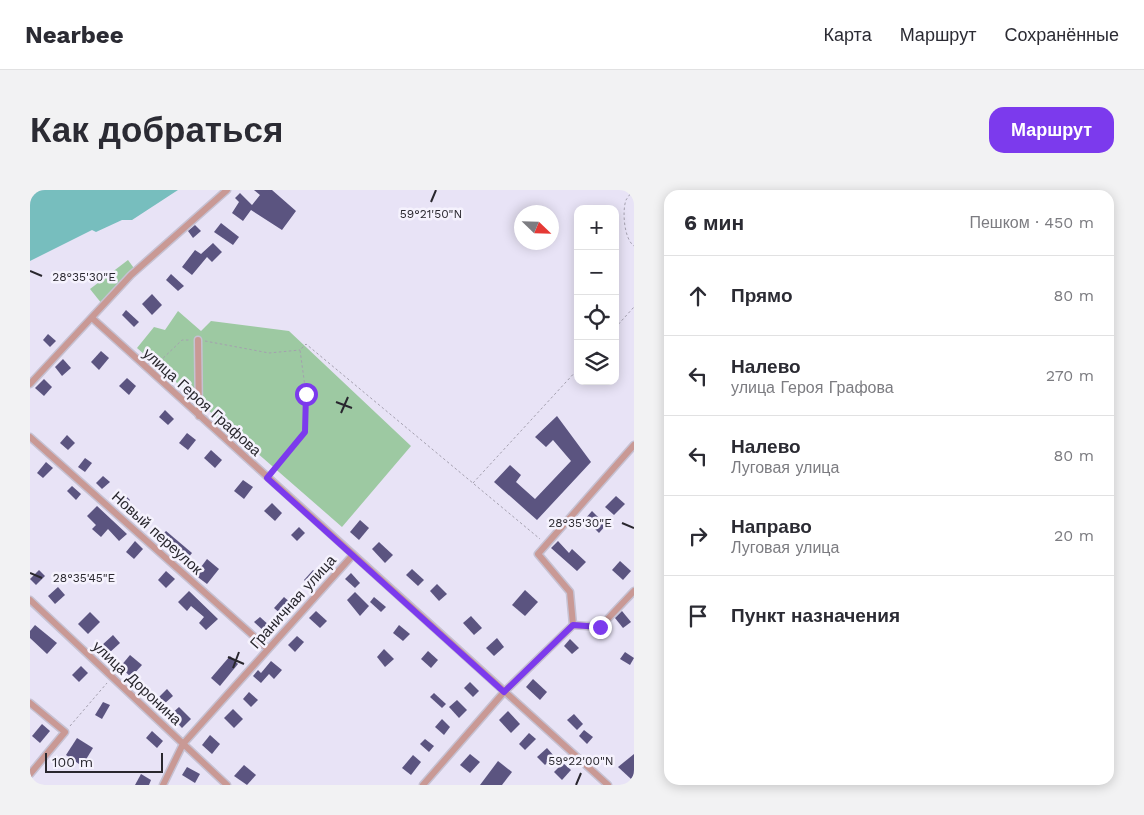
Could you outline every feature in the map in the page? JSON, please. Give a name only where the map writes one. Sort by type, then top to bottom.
[{"type":"street","points":[[30,384],[131,276],[226,190]]},
{"type":"street","name":"улица Героя Графова","points":[[92,318],[352,556],[608,785]]},
{"type":"street","points":[[198,340],[198,416]]},
{"type":"street","name":"Новый переулок","points":[[30,437],[268,649]]},
{"type":"street","points":[[573,625],[570,592],[538,554],[634,445]]},
{"type":"street","name":"Граничная улица","points":[[163,785],[183,744],[352,556]]},
{"type":"street","points":[[422,785],[504,692],[573,625],[600,627],[634,591]]},
{"type":"street","name":"улица Доронина","points":[[30,600],[226,785]]},
{"type":"street","points":[[30,703],[65,732],[30,774]]},
{"type":"path","points":[[633,190],[626,201],[624,222],[631,244],[634,246]]},
{"type":"path","points":[[619,324],[634,307]]},
{"type":"path","points":[[149,371],[182,340],[198,340],[269,353],[300,350],[306,344],[546,544]]},
{"type":"path","points":[[267,478],[305,432],[306,394],[300,350]]},
{"type":"path","points":[[473,483],[574,373]]},
{"type":"path","points":[[65,732],[112,677]]},
{"type":"shaded area","points":[[30,190],[178,190],[132,220],[122,220],[96,232],[92,230],[30,261]]},
{"type":"shaded area","points":[[128,260],[136,271],[102,304],[90,289]]},
{"type":"shaded area","points":[[178,311],[201,331],[211,321],[289,331],[411,446],[342,527],[137,348],[154,327],[165,330]]},
{"type":"building","points":[[254,190],[272,190],[296,211],[282,230],[251,210],[243,221],[232,213],[239,202],[235,198],[240,193],[252,205],[260,195]]},
{"type":"building","points":[[221,223],[239,237],[233,245],[214,232]]},
{"type":"building","points":[[195,225],[201,231],[193,238],[188,231]]},
{"type":"building","points":[[213,243],[222,252],[212,262],[207,257],[192,275],[182,267],[195,250],[201,254]]},
{"type":"building","points":[[171,274],[184,286],[178,291],[166,280]]},
{"type":"building","points":[[152,294],[162,305],[152,315],[142,304]]},
{"type":"building","points":[[126,310],[139,322],[134,327],[122,315]]},
{"type":"building","points":[[48,334],[56,341],[50,347],[43,340]]},
{"type":"building","points":[[101,351],[109,358],[99,370],[91,362]]},
{"type":"building","points":[[63,359],[71,368],[62,376],[55,367]]},
{"type":"building","points":[[127,378],[136,386],[129,395],[119,386]]},
{"type":"building","points":[[44,379],[52,387],[44,396],[35,388]]},
{"type":"building","points":[[165,410],[174,419],[168,425],[159,417]]},
{"type":"building","points":[[557,416],[591,462],[537,520],[494,482],[510,465],[521,475],[516,482],[535,499],[571,461],[553,440],[546,447],[535,437]]},
{"type":"building","points":[[187,433],[196,440],[188,450],[179,443]]},
{"type":"building","points":[[67,435],[75,443],[68,450],[60,443]]},
{"type":"building","points":[[211,450],[222,460],[215,468],[204,458]]},
{"type":"building","points":[[85,458],[92,463],[85,472],[78,467]]},
{"type":"building","points":[[46,462],[53,468],[43,478],[37,473]]},
{"type":"building","points":[[103,476],[110,482],[102,489],[96,483]]},
{"type":"building","points":[[243,480],[253,487],[244,499],[234,491]]},
{"type":"building","points":[[72,486],[81,494],[76,500],[67,491]]},
{"type":"building","points":[[124,494],[130,500],[123,508],[117,501]]},
{"type":"building","points":[[616,496],[625,504],[614,515],[605,507]]},
{"type":"building","points":[[272,503],[282,513],[275,521],[264,511]]},
{"type":"building","points":[[97,506],[127,534],[119,541],[108,529],[101,537],[92,529],[96,525],[87,516]]},
{"type":"building","points":[[592,511],[606,525],[599,533],[585,519]]},
{"type":"building","points":[[360,520],[369,528],[359,540],[350,532]]},
{"type":"building","points":[[299,527],[305,533],[297,541],[291,535]]},
{"type":"building","points":[[166,531],[192,553],[184,563],[158,539]]},
{"type":"building","points":[[135,541],[143,549],[134,559],[126,552]]},
{"type":"building","points":[[558,541],[569,553],[572,549],[586,562],[577,571],[551,548]]},
{"type":"building","points":[[379,542],[393,555],[385,563],[372,549]]},
{"type":"building","points":[[207,559],[219,569],[207,584],[195,575]]},
{"type":"building","points":[[620,561],[631,571],[623,580],[612,570]]},
{"type":"building","points":[[412,569],[424,580],[418,586],[406,575]]},
{"type":"building","points":[[39,570],[45,576],[36,585],[30,579]]},
{"type":"building","points":[[313,570],[321,577],[312,587],[304,580]]},
{"type":"building","points":[[166,571],[175,579],[166,588],[158,580]]},
{"type":"building","points":[[351,573],[360,583],[355,588],[345,579]]},
{"type":"building","points":[[437,584],[447,594],[439,601],[430,591]]},
{"type":"building","points":[[58,587],[65,595],[55,604],[48,596]]},
{"type":"building","points":[[525,590],[538,602],[525,616],[512,605]]},
{"type":"building","points":[[189,591],[218,619],[206,630],[199,623],[204,617],[191,606],[187,611],[178,602]]},
{"type":"building","points":[[355,592],[369,606],[360,616],[347,600]]},
{"type":"building","points":[[284,597],[292,604],[282,615],[274,608]]},
{"type":"building","points":[[374,597],[386,607],[381,612],[370,602]]},
{"type":"building","points":[[316,611],[327,621],[320,628],[309,618]]},
{"type":"building","points":[[622,611],[631,622],[623,628],[615,618]]},
{"type":"building","points":[[90,612],[100,622],[88,634],[78,624]]},
{"type":"building","points":[[471,616],[482,628],[474,635],[463,623]]},
{"type":"building","points":[[260,617],[271,627],[266,633],[254,622]]},
{"type":"building","points":[[35,625],[57,643],[47,654],[30,638],[30,631]]},
{"type":"building","points":[[399,625],[410,634],[403,641],[393,633]]},
{"type":"building","points":[[113,635],[120,643],[108,654],[101,646]]},
{"type":"building","points":[[297,636],[304,642],[295,652],[288,645]]},
{"type":"building","points":[[497,638],[504,647],[494,656],[486,648]]},
{"type":"building","points":[[570,639],[579,648],[572,654],[564,646]]},
{"type":"building","points":[[384,649],[394,659],[385,667],[377,657]]},
{"type":"building","points":[[428,651],[438,660],[431,668],[421,659]]},
{"type":"building","points":[[625,652],[634,658],[630,665],[620,659]]},
{"type":"building","points":[[130,655],[142,665],[131,677],[120,667]]},
{"type":"building","points":[[230,656],[238,664],[220,686],[211,678]]},
{"type":"building","points":[[271,661],[282,670],[274,679],[269,674],[261,683],[253,676],[258,670],[261,673]]},
{"type":"building","points":[[81,666],[88,673],[79,682],[72,675]]},
{"type":"building","points":[[533,679],[547,692],[540,700],[526,687]]},
{"type":"building","points":[[470,682],[479,691],[473,697],[464,688]]},
{"type":"building","points":[[167,689],[173,696],[164,704],[158,698]]},
{"type":"building","points":[[249,692],[258,700],[251,707],[243,699]]},
{"type":"building","points":[[434,693],[446,704],[442,708],[430,697]]},
{"type":"building","points":[[457,700],[467,710],[459,718],[449,707]]},
{"type":"building","points":[[103,702],[110,705],[102,719],[95,715]]},
{"type":"building","points":[[179,707],[191,719],[182,728],[170,715]]},
{"type":"building","points":[[233,709],[243,719],[234,728],[224,718]]},
{"type":"building","points":[[508,711],[520,724],[511,733],[499,720]]},
{"type":"building","points":[[574,714],[583,724],[577,730],[567,720]]},
{"type":"building","points":[[442,719],[450,727],[444,735],[435,727]]},
{"type":"building","points":[[42,724],[50,731],[40,743],[32,736]]},
{"type":"building","points":[[584,730],[593,737],[587,744],[579,736]]},
{"type":"building","points":[[152,731],[163,741],[157,748],[146,738]]},
{"type":"building","points":[[529,733],[536,739],[525,750],[519,744]]},
{"type":"building","points":[[210,735],[220,744],[212,754],[202,745]]},
{"type":"building","points":[[77,738],[93,748],[82,766],[66,755]]},
{"type":"building","points":[[425,739],[434,746],[429,752],[420,744]]},
{"type":"building","points":[[547,748],[554,756],[545,765],[537,757]]},
{"type":"building","points":[[470,754],[480,762],[470,773],[460,765]]},
{"type":"building","points":[[634,754],[634,775],[631,779],[618,767]]},
{"type":"building","points":[[413,755],[421,762],[411,775],[402,768]]},
{"type":"building","points":[[498,761],[512,772],[502,785],[480,785]]},
{"type":"building","points":[[563,763],[571,770],[562,780],[554,772]]},
{"type":"building","points":[[244,765],[256,775],[247,785],[234,776]]},
{"type":"building","points":[[187,767],[200,774],[195,783],[182,775]]},
{"type":"building","points":[[141,774],[151,780],[149,785],[135,785]]},
{"type":"route","points":[[306,394],[305,432],[267,478],[504,692],[573,625],[600,627]]}]
